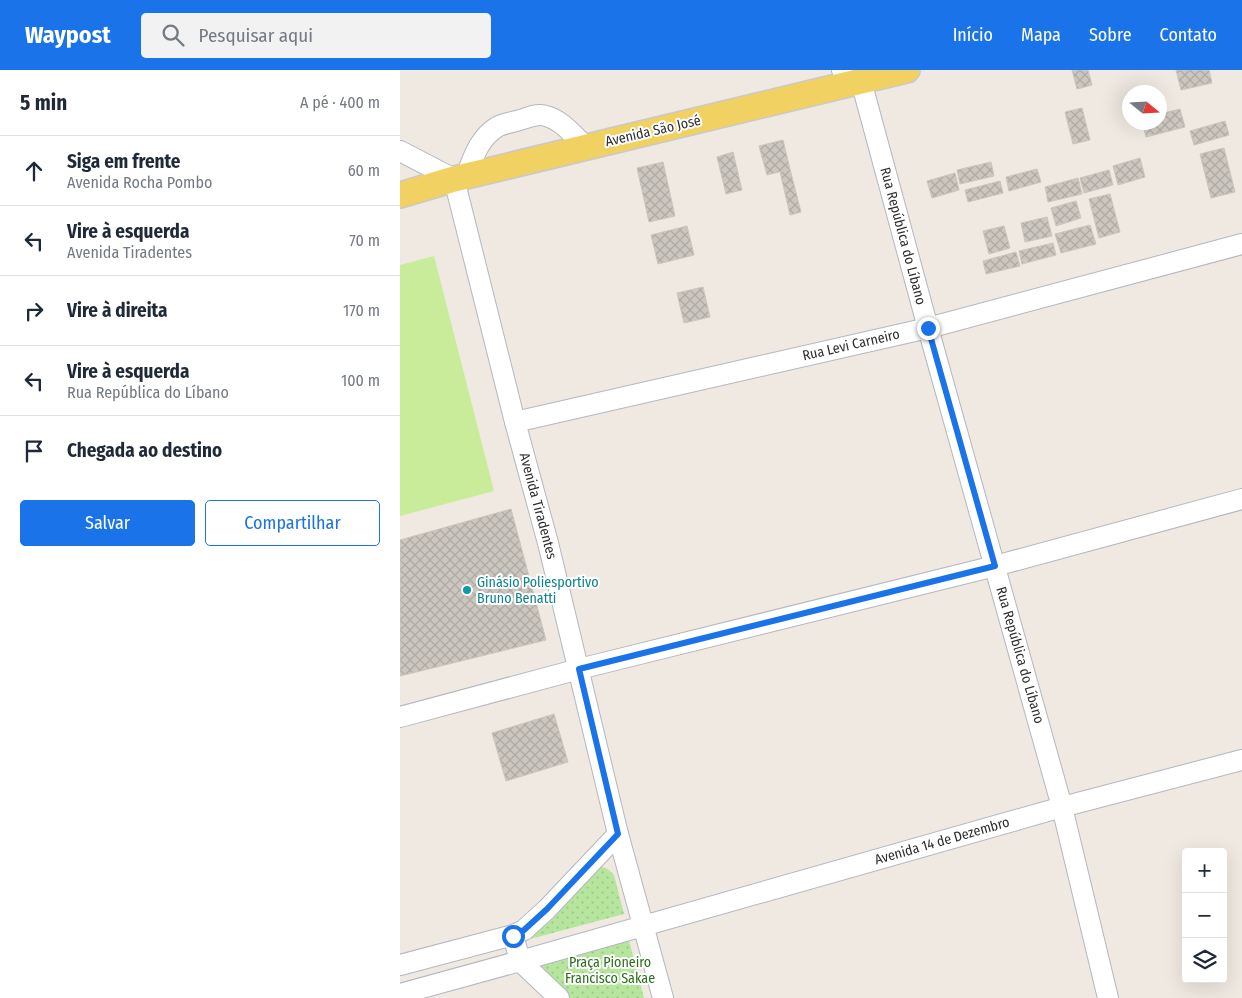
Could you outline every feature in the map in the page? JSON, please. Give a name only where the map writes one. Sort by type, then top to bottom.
[{"type":"main road","name":"Avenida São José","points":[[400,195],[460,177],[586,147],[851,76],[907,70]]},
{"type":"street","name":"Rua República do Líbano","points":[[851,76],[928,328],[995,566],[1062,807],[1108,998]]},
{"type":"street","points":[[400,150],[460,177],[479,145],[488,134],[499,126],[536,115],[546,115],[561,123],[586,147]]},
{"type":"street","name":"Avenida Tiradentes","points":[[460,177],[515,422],[548,543],[618,834],[663,998]]},
{"type":"street","name":"Rua Levi Carneiro","points":[[515,422],[928,328],[1242,244]]},
{"type":"street","points":[[400,717],[579,669],[995,566],[1242,499]]},
{"type":"street","name":"Avenida 14 de Dezembro","points":[[400,994],[1062,807],[1242,760]]},
{"type":"street","points":[[400,964],[513,936],[524,930],[547,909],[618,834]]},
{"type":"street","points":[[513,936],[520,961],[559,998]]},
{"type":"green space","points":[[434,256],[494,491],[400,516],[400,265]]},
{"type":"green space","name":"Praça Pioneiro Francisco Sakae","points":[[603,867],[614,875],[624,914],[526,940],[597,868]]},
{"type":"green space","name":"Praça Pioneiro Francisco Sakae","points":[[628,937],[644,998],[567,998],[531,967]]},
{"type":"building","points":[[1072,70],[1088,70],[1092,85],[1077,89]]},
{"type":"building","points":[[1176,70],[1209,70],[1212,83],[1181,90]]},
{"type":"building","points":[[1082,108],[1090,140],[1073,144],[1065,112]]},
{"type":"building","points":[[1180,109],[1185,127],[1146,137],[1144,130],[1167,130],[1167,112]]},
{"type":"building","points":[[1225,121],[1229,135],[1194,145],[1190,131]]},
{"type":"building","points":[[783,140],[790,169],[767,175],[759,146]]},
{"type":"building","points":[[1224,148],[1235,192],[1211,198],[1200,154]]},
{"type":"building","points":[[733,152],[742,190],[726,194],[717,157]]},
{"type":"building","points":[[1140,158],[1145,177],[1118,185],[1113,166]]},
{"type":"building","points":[[663,162],[675,216],[649,222],[637,168]]},
{"type":"building","points":[[991,162],[994,176],[960,184],[957,170]]},
{"type":"building","points":[[790,169],[801,212],[790,215],[780,172]]},
{"type":"building","points":[[1037,169],[1041,182],[1009,191],[1006,177]]},
{"type":"building","points":[[1109,170],[1113,185],[1084,193],[1080,178]]},
{"type":"building","points":[[955,173],[959,190],[932,198],[927,181]]},
{"type":"building","points":[[1078,178],[1082,194],[1048,202],[1045,187]]},
{"type":"building","points":[[1000,181],[1003,193],[968,202],[965,190]]},
{"type":"building","points":[[1110,194],[1120,232],[1099,238],[1089,199]]},
{"type":"building","points":[[1076,201],[1081,218],[1056,226],[1051,208]]},
{"type":"building","points":[[1047,217],[1052,236],[1025,242],[1021,223]]},
{"type":"building","points":[[1090,225],[1096,244],[1061,253],[1055,234]]},
{"type":"building","points":[[687,226],[694,255],[658,264],[651,235]]},
{"type":"building","points":[[1004,226],[1010,248],[989,254],[983,231]]},
{"type":"building","points":[[1053,243],[1056,255],[1022,264],[1019,251]]},
{"type":"building","points":[[1016,252],[1020,266],[986,274],[983,261]]},
{"type":"building","points":[[703,287],[710,317],[684,323],[677,293]]},
{"type":"building","name":"Ginásio Poliesportivo Bruno Benatti","points":[[511,509],[546,640],[400,676],[400,540]]},
{"type":"building","points":[[554,714],[568,762],[506,781],[492,733]]},
{"type":"place","name":"Ginásio Poliesportivo Bruno Benatti","points":[[467,590]]},
{"type":"route","points":[[513,936],[524,930],[547,909],[618,834],[579,669],[995,566],[928,328]]}]
